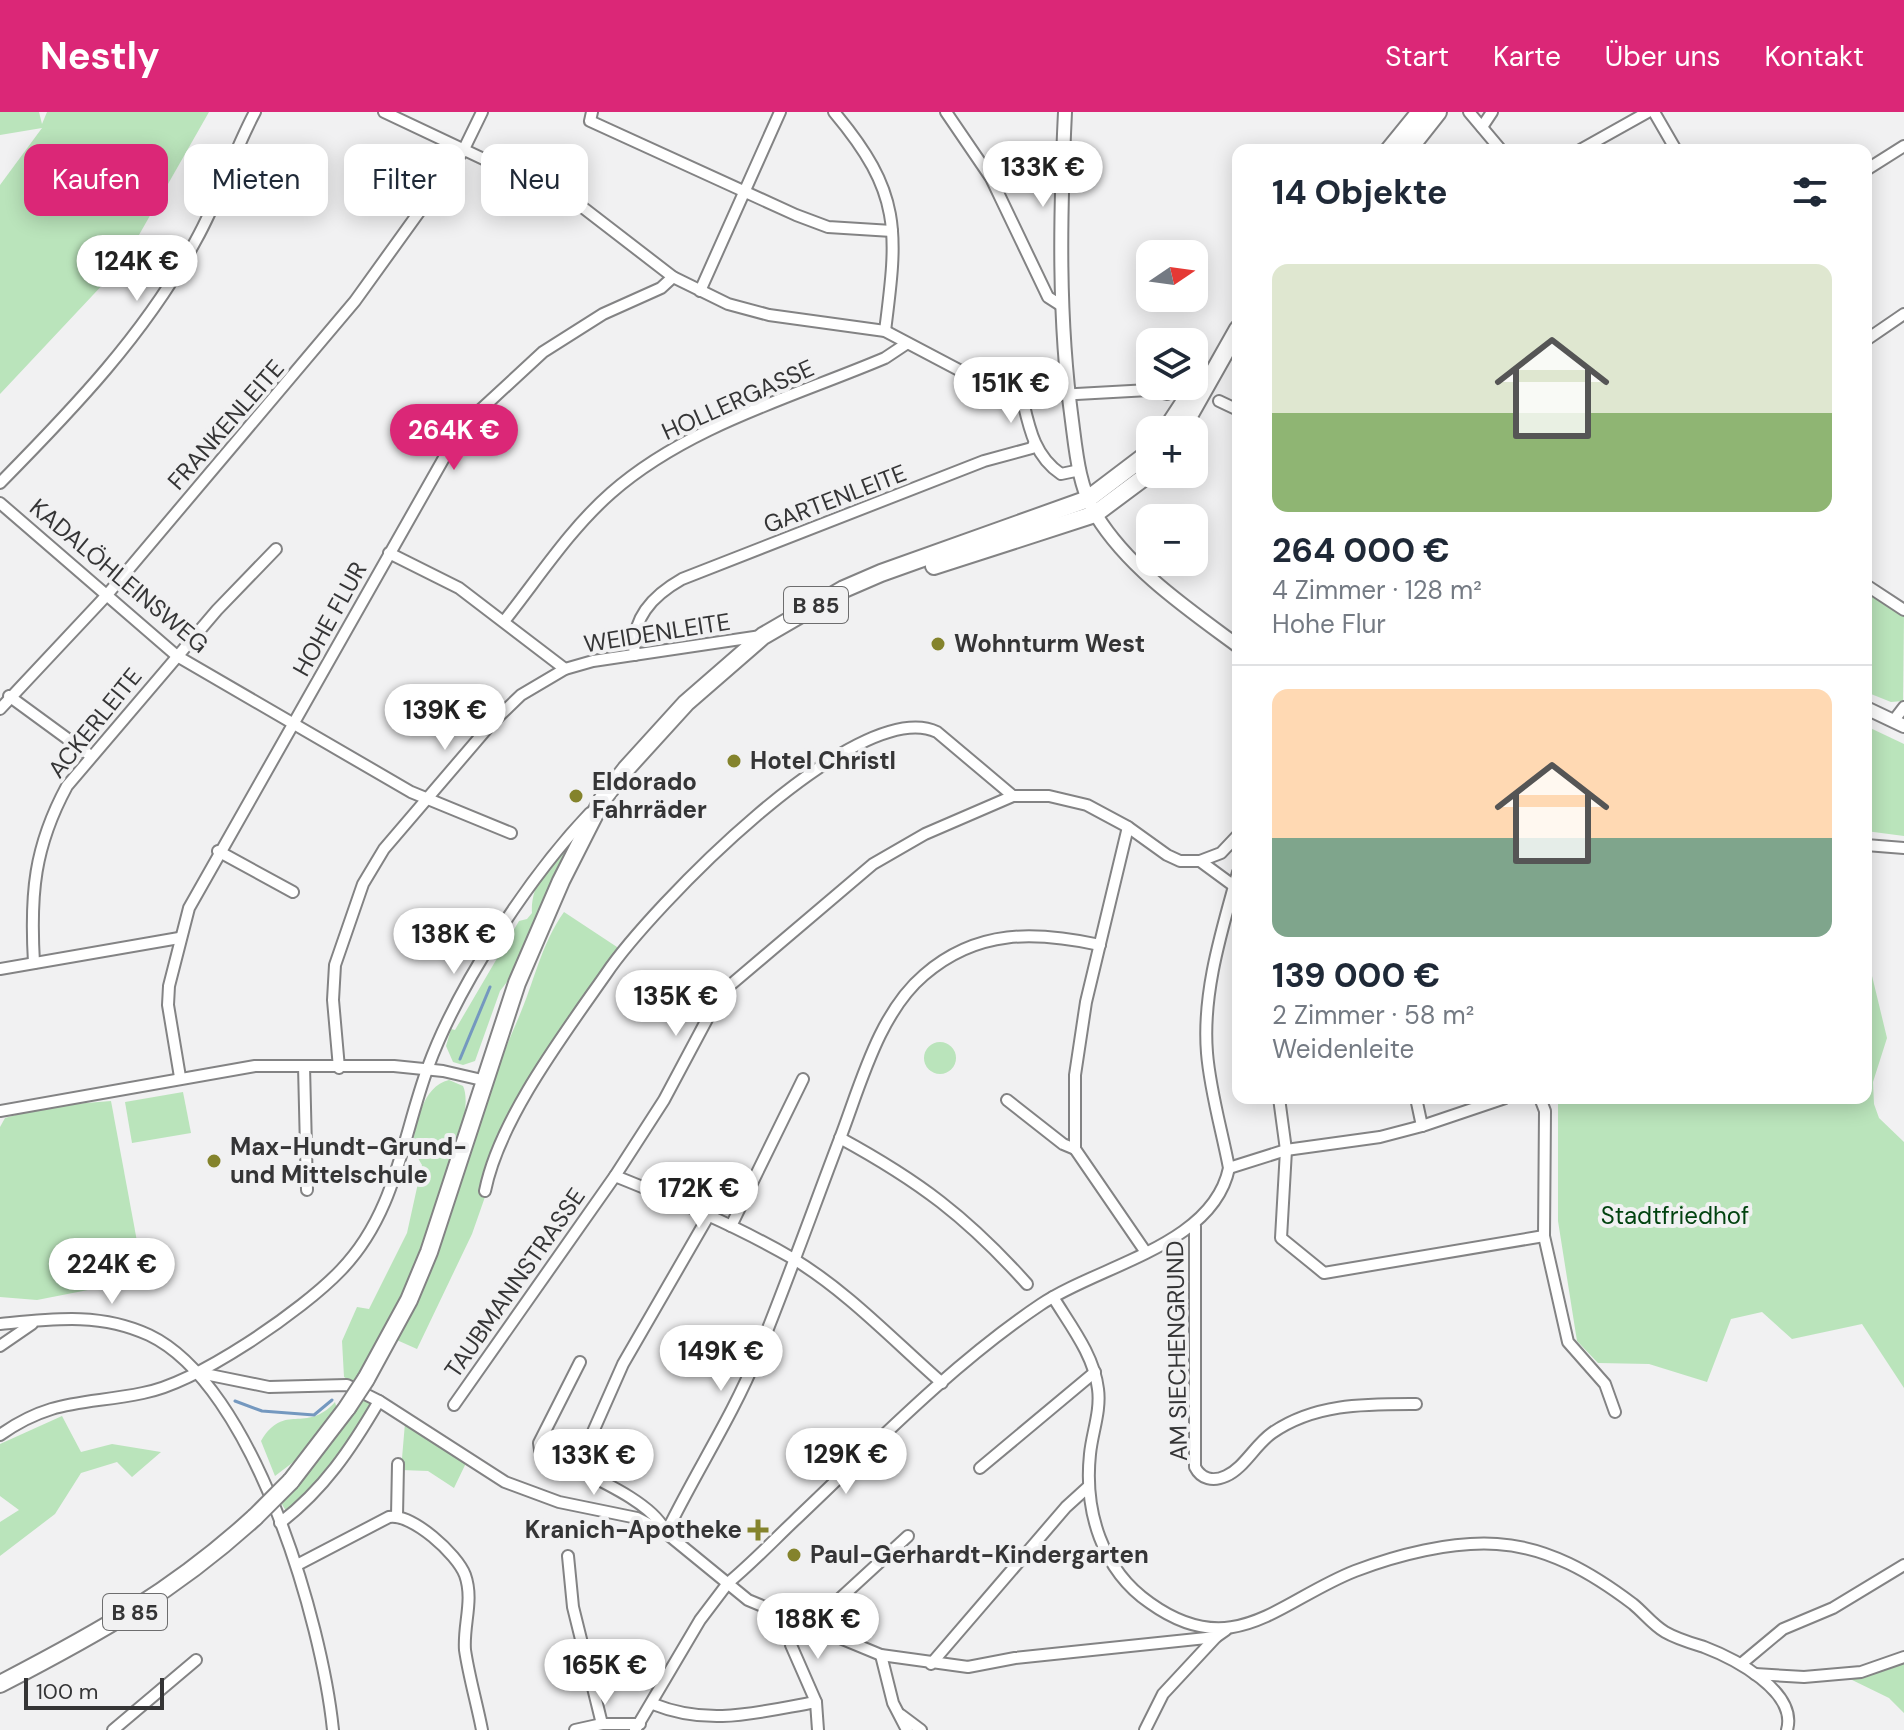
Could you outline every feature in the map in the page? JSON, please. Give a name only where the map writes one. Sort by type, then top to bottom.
[{"type":"main road","points":[[1394,144],[1420,112]]},
{"type":"main road","points":[[1413,144],[1438,112]]},
{"type":"main road","points":[[1208,363],[1232,323]]},
{"type":"main road","points":[[1189,416],[1232,340]]},
{"type":"main road","name":"B 85","points":[[0,1684],[140,1609],[202,1564],[291,1481],[347,1408],[409,1300],[429,1252],[482,1080],[517,983],[587,831],[602,800],[686,703],[763,636],[844,589],[881,573],[1092,506],[1136,465]]},
{"type":"main road","name":"B 85","points":[[587,831],[688,713],[754,656],[785,634],[884,582],[1092,506],[1136,481]]},
{"type":"street","points":[[0,483],[114,362],[146,321],[201,231],[255,112]]},
{"type":"street","points":[[384,112],[449,144]]},
{"type":"street","name":"FRANKENLEITE","points":[[465,147],[482,112]]},
{"type":"street","points":[[834,112],[883,182],[892,231],[885,331]]},
{"type":"street","points":[[946,112],[991,178],[1048,297],[1062,306]]},
{"type":"street","points":[[1065,112],[1060,226],[1062,306],[1068,394],[1080,470],[1092,506],[1150,578],[1232,640]]},
{"type":"street","points":[[1469,112],[1496,144]]},
{"type":"street","points":[[1482,127],[1492,112]]},
{"type":"street","points":[[1591,144],[1648,112]]},
{"type":"street","points":[[1654,112],[1673,144]]},
{"type":"street","points":[[700,291],[778,113]]},
{"type":"street","points":[[591,116],[744,192],[828,227],[892,231]]},
{"type":"street","points":[[1872,166],[1904,146]]},
{"type":"street","points":[[465,152],[577,203],[673,277],[748,310],[885,331],[995,389],[1022,397],[1136,391]]},
{"type":"street","name":"FRANKENLEITE","points":[[4,701],[106,596],[355,301],[416,216]]},
{"type":"street","name":"HOHE FLUR","points":[[180,1077],[168,1005],[179,938],[189,908],[218,851],[453,442],[506,383],[575,331],[661,288],[673,277]]},
{"type":"street","points":[[1872,336],[1904,314]]},
{"type":"street","name":"HOLLERGASSE","points":[[505,620],[591,512],[644,466],[707,432],[885,358],[906,344]]},
{"type":"street","points":[[1022,397],[1034,444],[1050,467],[1061,474],[1080,470]]},
{"type":"street","points":[[1219,401],[1232,407]]},
{"type":"street","name":"GARTENLEITE","points":[[635,655],[636,624],[643,612],[682,579],[969,469],[1032,448],[1034,444]]},
{"type":"street","name":"KADALÖHLEINSWEG","points":[[0,503],[177,656],[428,800],[511,833]]},
{"type":"street","name":"ACKERLEITE","points":[[34,963],[32,924],[36,860],[52,814],[67,786],[251,571],[276,549]]},
{"type":"street","points":[[389,553],[459,588],[505,620],[565,669]]},
{"type":"street","points":[[1872,589],[1904,610]]},
{"type":"street","name":"WEIDENLEITE","points":[[339,1068],[333,988],[335,965],[348,919],[363,884],[384,849],[521,695],[565,669],[763,636]]},
{"type":"street","points":[[4,701],[91,756]]},
{"type":"street","points":[[1872,711],[1901,723],[1904,707]]},
{"type":"street","points":[[485,1191],[497,1145],[606,973],[644,928],[782,792],[852,748],[888,730],[913,725],[937,732],[1013,796],[1068,800],[1128,827],[1180,861],[1200,861],[1221,853],[1232,841]]},
{"type":"street","name":"TAUBMANNSTRASSE","points":[[454,1405],[615,1176],[664,1100],[721,993],[873,864],[925,834],[1013,796]]},
{"type":"street","points":[[0,1435],[54,1406],[144,1393],[200,1373],[311,1297],[360,1250],[384,1210],[428,1068],[476,970],[562,842],[602,800]]},
{"type":"street","points":[[1075,1149],[1075,1075],[1100,945],[1128,827]]},
{"type":"street","points":[[1872,845],[1904,848]]},
{"type":"street","points":[[218,851],[293,892]]},
{"type":"street","points":[[1200,861],[1232,885]]},
{"type":"street","points":[[575,1730],[602,1724],[638,1727],[700,1620],[728,1583],[942,1383],[1053,1297],[1195,1226],[1218,1198],[1229,1168],[1207,1057],[1206,1034],[1218,946],[1232,894]]},
{"type":"street","points":[[666,1533],[756,1357],[871,1058],[898,1006],[920,978],[941,961],[969,946],[1020,934],[1062,937],[1100,945]]},
{"type":"street","points":[[0,969],[179,938]]},
{"type":"street","points":[[0,1111],[255,1066],[428,1068],[482,1080]]},
{"type":"street","points":[[304,1066],[307,1190]]},
{"type":"street","points":[[731,1226],[803,1079]]},
{"type":"street","points":[[1007,1100],[1063,1144],[1075,1149],[1145,1251]]},
{"type":"street","points":[[1280,1104],[1286,1150],[1281,1238],[1324,1273],[1544,1236]]},
{"type":"street","points":[[1417,1104],[1422,1126]]},
{"type":"street","points":[[1229,1168],[1286,1150],[1380,1137],[1487,1104]]},
{"type":"street","points":[[1544,1104],[1544,1236],[1568,1342],[1605,1384],[1615,1412]]},
{"type":"street","points":[[840,1138],[923,1186],[983,1235],[1027,1284]]},
{"type":"street","points":[[615,1176],[709,1215],[794,1260],[858,1309],[942,1383]]},
{"type":"street","points":[[577,1468],[623,1364],[709,1215]]},
{"type":"street","name":"AM SIECHENGRUND","points":[[1195,1226],[1195,1467],[1200,1476],[1207,1479],[1228,1476],[1270,1434],[1312,1414],[1366,1404],[1416,1404]]},
{"type":"street","points":[[1053,1297],[1095,1372],[1099,1401],[1088,1487],[1102,1544],[1119,1577],[1151,1604],[1180,1619],[1226,1630]]},
{"type":"street","points":[[0,1346],[26,1326],[45,1319]]},
{"type":"street","points":[[0,1324],[45,1319],[99,1320],[156,1339],[200,1373],[255,1466],[297,1565],[324,1664],[333,1730]]},
{"type":"street","points":[[580,1362],[539,1443],[540,1450],[641,1506],[663,1524],[666,1533]]},
{"type":"street","points":[[980,1468],[1095,1372]]},
{"type":"street","points":[[200,1373],[269,1387],[347,1385],[379,1401],[505,1482],[559,1502],[620,1511],[666,1533],[748,1600],[881,1655],[968,1667],[1015,1658],[1216,1637]]},
{"type":"street","points":[[280,1523],[306,1503],[336,1470],[379,1401]]},
{"type":"street","points":[[397,1516],[398,1464]]},
{"type":"street","points":[[931,1664],[1088,1487]]},
{"type":"street","points":[[297,1565],[397,1516]]},
{"type":"street","points":[[397,1516],[422,1528],[464,1573],[469,1594],[465,1649],[482,1730]]},
{"type":"street","points":[[809,1627],[908,1536]]},
{"type":"street","points":[[1145,1730],[1163,1694],[1226,1630],[1268,1618],[1354,1571],[1440,1549],[1495,1544],[1530,1549],[1565,1561],[1618,1593],[1662,1630],[1749,1669],[1804,1677],[1861,1672],[1904,1657]]},
{"type":"street","points":[[568,1556],[573,1607],[602,1724]]},
{"type":"street","points":[[1749,1669],[1783,1629],[1833,1608],[1904,1565]]},
{"type":"street","points":[[794,1621],[791,1645],[816,1702],[818,1730]]},
{"type":"street","points":[[881,1655],[893,1703],[907,1730]]},
{"type":"street","points":[[113,1730],[196,1660]]},
{"type":"street","points":[[1749,1669],[1785,1705],[1787,1730]]},
{"type":"street","points":[[653,1704],[672,1712],[716,1719],[816,1702]]},
{"type":"street","points":[[900,1714],[921,1730]]},
{"type":"green space","points":[[0,112],[39,112],[42,124],[47,112],[209,112],[191,144],[184,144],[184,156],[168,184],[168,144],[30,144],[42,128],[0,135]]},
{"type":"green space","points":[[24,152],[24,216],[150,216],[123,263],[0,394],[0,185]]},
{"type":"green space","points":[[1872,595],[1904,615],[1903,701],[1891,702],[1872,694]]},
{"type":"green space","points":[[1872,729],[1904,744],[1904,836],[1872,832]]},
{"type":"green space","points":[[570,843],[513,974],[500,991],[475,1061],[463,1065],[453,1062],[446,1046],[451,1029],[455,1030],[519,921],[527,919],[532,913],[534,894],[542,874],[554,856]]},
{"type":"green space","points":[[564,912],[617,947],[618,958],[513,1117],[472,1234],[417,1349],[390,1337],[544,950]]},
{"type":"green space","name":"Stadtfriedhof","points":[[1872,976],[1887,1038],[1873,1082],[1874,1104],[1879,1118],[1904,1142],[1904,1388],[1862,1324],[1792,1339],[1762,1312],[1731,1319],[1707,1382],[1649,1364],[1598,1363],[1577,1341],[1558,1221],[1558,1104],[1872,1104]]},
{"type":"green space","points":[[940,1042],[951,1047],[956,1058],[951,1069],[940,1074],[929,1069],[924,1058],[929,1047]]},
{"type":"green space","points":[[449,1080],[463,1086],[465,1109],[459,1144],[408,1282],[357,1385],[344,1377],[342,1341],[357,1307],[369,1309],[407,1233],[422,1165],[412,1148],[418,1118],[432,1090]]},
{"type":"green space","points":[[183,1092],[191,1133],[132,1143],[125,1102]]},
{"type":"green space","points":[[111,1101],[144,1279],[37,1300],[0,1297],[0,1127],[5,1118],[48,1106]]},
{"type":"green space","points":[[367,1394],[379,1401],[352,1447],[289,1516],[280,1501]]},
{"type":"green space","points":[[335,1402],[337,1409],[304,1454],[275,1476],[261,1441],[270,1429],[287,1420],[324,1412]]},
{"type":"green space","points":[[62,1416],[81,1452],[112,1444],[161,1452],[132,1477],[117,1462],[81,1473],[55,1514],[0,1556],[0,1522],[19,1510],[0,1496],[0,1444]]},
{"type":"green space","points":[[405,1423],[466,1463],[454,1488],[428,1471],[401,1470]]},
{"type":"green space","points":[[1904,1664],[1904,1713],[1889,1698],[1848,1678]]},
{"type":"waterway","points":[[460,1059],[490,987]]},
{"type":"waterway","points":[[235,1401],[262,1411],[314,1415],[332,1400]]},
{"type":"place","name":"Wohnturm West","points":[[938,644]]},
{"type":"place","name":"Hotel Christl","points":[[734,761]]},
{"type":"place","name":"Eldorado Fahrräder","points":[[576,796]]},
{"type":"place","name":"Max-Hundt-Grund- und Mittelschule","points":[[214,1161]]},
{"type":"place","name":"Kranich-Apotheke","points":[[758,1530]]},
{"type":"place","name":"Paul-Gerhardt-Kindergarten","points":[[794,1555]]}]
